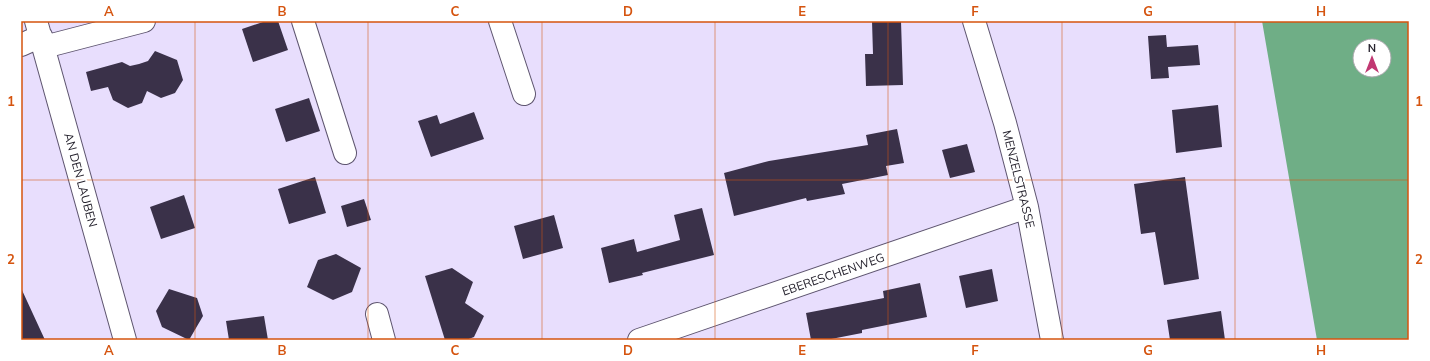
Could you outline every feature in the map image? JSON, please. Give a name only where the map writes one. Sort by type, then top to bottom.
[{"type":"street","points":[[21,45],[40,35],[144,21]]},
{"type":"street","points":[[303,21],[345,154]]},
{"type":"street","points":[[500,21],[524,94]]},
{"type":"street","name":"MENZELSTRASSE","points":[[974,21],[1005,123],[1027,207],[1052,340]]},
{"type":"street","name":"AN DEN LAUBEN","points":[[40,35],[125,340]]},
{"type":"street","name":"EBERESCHENWEG","points":[[639,340],[1027,207]]},
{"type":"street","points":[[377,314],[384,340]]},
{"type":"green space","points":[[1262,21],[1409,21],[1409,340],[1317,340]]},
{"type":"building","points":[[266,21],[278,21],[288,50],[253,62],[242,29]]},
{"type":"building","points":[[872,21],[901,21],[903,85],[866,86],[865,54],[873,54]]},
{"type":"building","points":[[1166,35],[1167,47],[1198,45],[1200,65],[1168,67],[1169,78],[1151,79],[1148,36]]},
{"type":"building","points":[[155,51],[177,60],[183,80],[175,93],[161,98],[147,91],[142,103],[128,108],[113,100],[108,87],[91,91],[86,72],[122,62],[130,66],[139,64],[148,61]]},
{"type":"building","points":[[309,98],[320,131],[286,142],[275,109]]},
{"type":"building","points":[[1218,105],[1222,147],[1176,153],[1172,110]]},
{"type":"building","points":[[474,112],[484,139],[431,157],[418,121],[437,115],[440,124]]},
{"type":"building","points":[[897,129],[904,163],[886,166],[888,175],[842,184],[845,194],[807,201],[806,198],[734,216],[724,173],[769,161],[868,145],[866,135]]},
{"type":"building","points":[[967,144],[975,172],[950,178],[942,150]]},
{"type":"building","points":[[315,177],[326,213],[289,224],[278,189]]},
{"type":"building","points":[[1185,177],[1199,279],[1164,285],[1155,232],[1141,234],[1134,184]]},
{"type":"building","points":[[184,195],[195,228],[161,239],[150,207]]},
{"type":"building","points":[[364,199],[371,220],[347,227],[341,206]]},
{"type":"building","points":[[702,208],[714,255],[609,283],[601,248],[634,239],[637,252],[680,240],[674,215]]},
{"type":"building","points":[[554,215],[563,248],[523,259],[514,226]]},
{"type":"building","points":[[336,254],[361,268],[352,292],[333,300],[307,287],[318,260]]},
{"type":"building","points":[[452,268],[473,282],[465,303],[484,316],[474,337],[466,340],[445,340],[425,276]]},
{"type":"building","points":[[992,269],[998,301],[966,308],[959,276]]},
{"type":"building","points":[[920,283],[927,317],[862,330],[862,333],[826,340],[811,340],[806,313],[884,298],[883,291]]},
{"type":"building","points":[[21,288],[45,340],[21,340]]},
{"type":"building","points":[[169,289],[197,298],[203,316],[189,340],[162,327],[156,311]]},
{"type":"building","points":[[1221,311],[1225,340],[1170,340],[1167,320]]},
{"type":"building","points":[[264,316],[268,340],[229,340],[226,321]]}]
